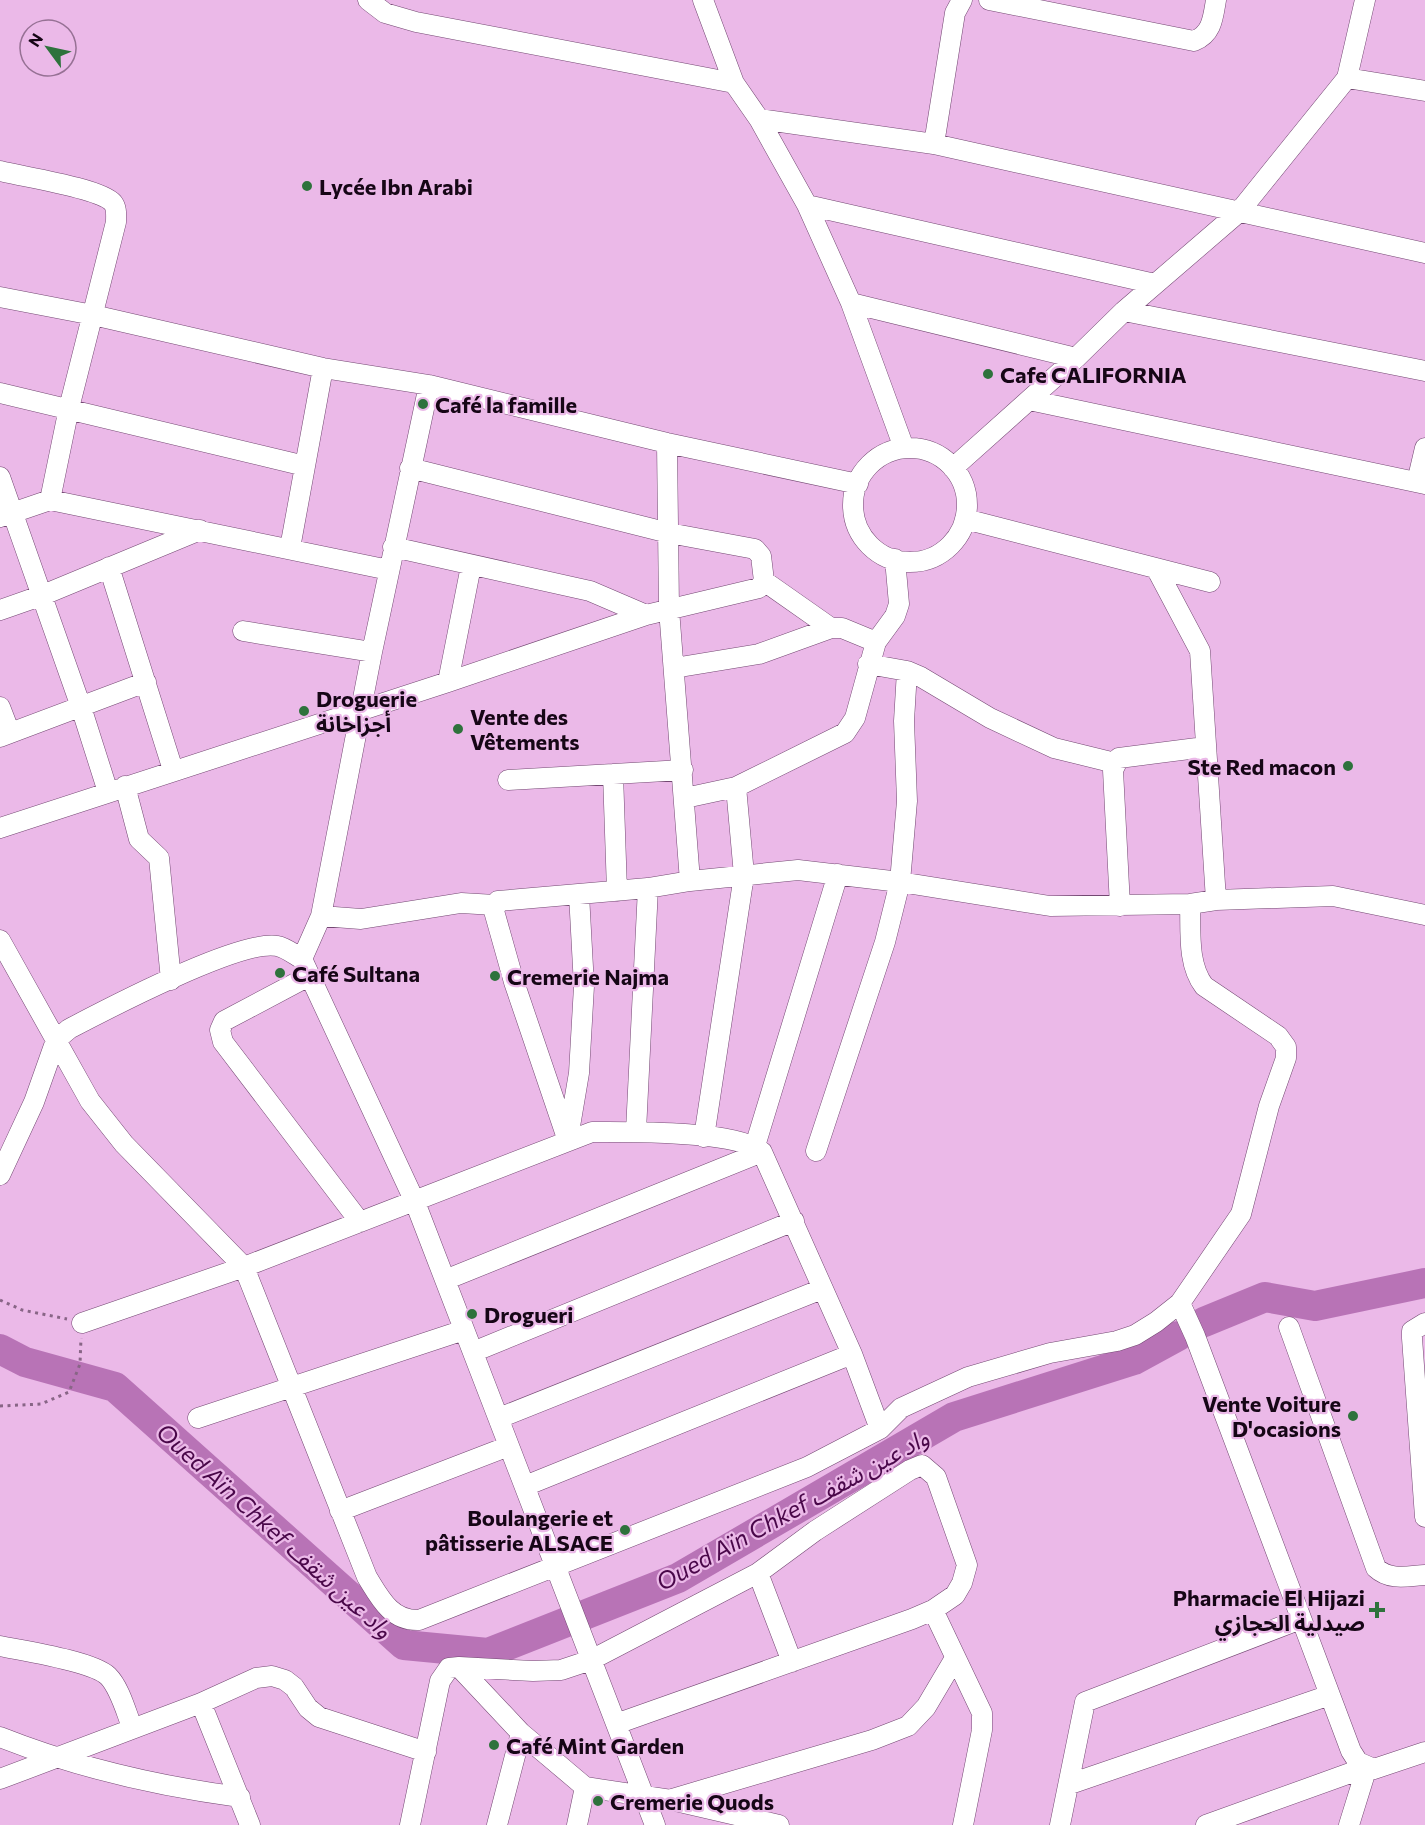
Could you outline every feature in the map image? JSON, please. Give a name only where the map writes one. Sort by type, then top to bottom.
[{"type":"street","points":[[368,0],[385,13],[416,22],[734,83]]},
{"type":"street","points":[[703,0],[734,83],[759,119],[807,205],[851,303],[904,448]]},
{"type":"street","points":[[934,144],[956,13],[962,0]]},
{"type":"street","points":[[989,0],[1194,41],[1209,31],[1216,0]]},
{"type":"street","points":[[953,468],[1076,358],[1124,311],[1239,212],[1347,78],[1365,0]]},
{"type":"street","points":[[1347,78],[1425,91]]},
{"type":"street","points":[[759,119],[934,144],[1425,253]]},
{"type":"street","points":[[0,171],[93,191],[112,202],[115,208],[116,222],[69,408],[50,500]]},
{"type":"street","points":[[807,205],[1155,284]]},
{"type":"street","points":[[0,297],[93,315],[322,368],[429,385],[667,442],[858,484]]},
{"type":"street","points":[[851,303],[1076,358]]},
{"type":"street","points":[[1124,311],[1425,371]]},
{"type":"street","points":[[290,548],[322,368]]},
{"type":"street","points":[[360,1222],[223,1042],[220,1030],[224,1021],[305,967],[321,916],[393,547],[429,385]]},
{"type":"street","points":[[0,393],[305,466]]},
{"type":"street","points":[[1029,400],[1421,483],[1425,448]]},
{"type":"street","points":[[667,442],[669,609],[690,881]]},
{"type":"street","points":[[904,448],[931,452],[953,468],[965,492],[965,519],[956,538],[935,555],[916,561],[895,559],[877,551],[860,530],[854,504],[858,484],[864,472],[879,458],[904,448]]},
{"type":"street","points":[[0,828],[646,615],[759,588],[764,581],[761,556],[755,549],[669,532],[410,468]]},
{"type":"street","points":[[0,477],[6,515],[43,595],[81,707],[140,839],[159,858],[171,980]]},
{"type":"street","points":[[6,515],[50,500],[389,570]]},
{"type":"street","points":[[965,519],[1209,582]]},
{"type":"street","points":[[0,610],[43,595],[200,530]]},
{"type":"street","points":[[393,547],[590,591],[646,615]]},
{"type":"street","points":[[685,798],[736,787],[845,733],[855,718],[868,664],[876,642],[895,616],[899,604],[895,559]]},
{"type":"street","points":[[448,682],[471,566]]},
{"type":"street","points":[[109,567],[173,770]]},
{"type":"street","points":[[1156,568],[1200,651],[1203,665],[1205,747],[1216,900]]},
{"type":"street","points":[[764,581],[831,628]]},
{"type":"street","points":[[674,668],[759,654],[831,628],[842,628],[876,642]]},
{"type":"street","points":[[243,631],[372,652]]},
{"type":"street","points":[[868,664],[907,671],[990,718],[1054,748],[1115,763]]},
{"type":"street","points":[[816,1151],[885,942],[900,882],[907,801],[904,721],[907,671]]},
{"type":"street","points":[[0,706],[5,735],[146,682]]},
{"type":"street","points":[[1120,906],[1113,770],[1115,763],[1119,758],[1205,747]]},
{"type":"street","points":[[508,780],[683,770]]},
{"type":"street","points":[[613,774],[617,891]]},
{"type":"street","points":[[704,1137],[744,875],[736,787]]},
{"type":"street","points":[[568,1141],[514,982],[494,911],[498,901],[648,888],[690,881],[798,870],[900,882],[1050,906],[1190,904],[1216,900],[1332,896],[1425,915]]},
{"type":"street","points":[[838,874],[759,1149],[794,1221],[852,1354],[880,1428]]},
{"type":"street","points":[[636,1131],[648,888]]},
{"type":"street","points":[[568,1141],[579,1073],[584,986],[579,894]]},
{"type":"street","points":[[321,916],[361,920],[461,903],[495,905]]},
{"type":"street","points":[[0,940],[90,1101],[124,1144],[244,1266],[367,1577],[395,1615],[407,1621],[419,1620],[558,1568],[807,1467],[880,1428],[902,1408],[925,1395],[969,1377],[1040,1356],[1135,1335],[1180,1303],[1241,1214],[1269,1106],[1286,1058],[1286,1047],[1278,1036],[1204,986],[1199,979],[1193,964],[1190,904]]},
{"type":"street","points":[[0,1175],[34,1102],[56,1040],[69,1029],[220,957],[262,947],[278,946],[305,967],[415,1202],[558,1568],[655,1825]]},
{"type":"street","points":[[82,1323],[415,1202],[592,1132],[636,1131],[704,1137],[759,1149]]},
{"type":"street","points":[[445,1280],[759,1149]]},
{"type":"street","points":[[473,1352],[794,1221]]},
{"type":"street","points":[[499,1418],[822,1288]]},
{"type":"street","points":[[1180,1303],[1195,1336],[1351,1751],[1358,1762],[1374,1769],[1425,1752]]},
{"type":"street","points":[[1425,1323],[1412,1331],[1423,1457],[1425,1517]]},
{"type":"street","points":[[1289,1327],[1376,1568],[1383,1575],[1392,1577],[1425,1575]]},
{"type":"street","points":[[198,1418],[464,1330]]},
{"type":"street","points":[[525,1486],[852,1354]]},
{"type":"street","points":[[340,1511],[509,1446]]},
{"type":"street","points":[[410,1825],[440,1681],[449,1668],[561,1670],[591,1660],[758,1573],[815,1531],[910,1470],[922,1466],[936,1477],[967,1565],[962,1583],[955,1595],[933,1610],[616,1724]]},
{"type":"street","points":[[758,1573],[792,1662]]},
{"type":"street","points":[[933,1610],[982,1713],[982,1730],[963,1825]]},
{"type":"street","points":[[1060,1825],[1085,1702],[1301,1619]]},
{"type":"street","points":[[0,1646],[87,1665],[102,1672],[114,1685],[132,1727]]},
{"type":"street","points":[[671,1800],[873,1740],[908,1726],[926,1707],[955,1658]]},
{"type":"street","points":[[459,1667],[521,1733],[585,1787],[671,1800],[779,1825]]},
{"type":"street","points":[[0,1779],[132,1727],[201,1703],[256,1678],[272,1676],[285,1680],[294,1687],[308,1708],[319,1717],[426,1752]]},
{"type":"street","points":[[1070,1784],[1330,1695]]},
{"type":"street","points":[[201,1703],[250,1825]]},
{"type":"street","points":[[497,1825],[521,1733]]},
{"type":"street","points":[[0,1737],[53,1758],[186,1790],[240,1797]]},
{"type":"street","points":[[1206,1825],[1367,1767]]},
{"type":"street","points":[[1349,1825],[1367,1767]]},
{"type":"street","points":[[577,1825],[585,1787]]},
{"type":"path","points":[[0,1300],[22,1310],[82,1323],[80,1364],[69,1392],[41,1404],[0,1406]]},
{"type":"waterway","name":"Oued Aïn Chkef واد عين شقف","points":[[1204,1322],[1265,1297],[1315,1306],[1425,1283]]},
{"type":"waterway","name":"Oued Aïn Chkef واد عين شقف","points":[[0,1349],[25,1362],[115,1387],[404,1645],[488,1653],[678,1578],[954,1417],[1134,1360],[1178,1336]]},
{"type":"place","name":"Lycée Ibn Arabi","points":[[307,186]]},
{"type":"place","name":"Cafe CALIFORNIA","points":[[988,374]]},
{"type":"place","name":"Café la famille","points":[[423,404]]},
{"type":"place","name":"Droguerie أجزاخانة","points":[[304,711]]},
{"type":"place","name":"Vente des Vêtements","points":[[458,729]]},
{"type":"place","name":"Ste Red macon","points":[[1348,766]]},
{"type":"place","name":"Café Sultana","points":[[280,973]]},
{"type":"place","name":"Cremerie Najma","points":[[495,976]]},
{"type":"place","name":"Drogueri","points":[[472,1314]]},
{"type":"place","name":"Vente Voiture D'ocasions","points":[[1353,1416]]},
{"type":"place","name":"Boulangerie et pâtisserie ALSACE","points":[[625,1530]]},
{"type":"place","name":"Pharmacie El Hijazi صيدلية الحجازي","points":[[1377,1610]]},
{"type":"place","name":"Café Mint Garden","points":[[494,1745]]},
{"type":"place","name":"Cremerie Quods","points":[[598,1801]]}]
